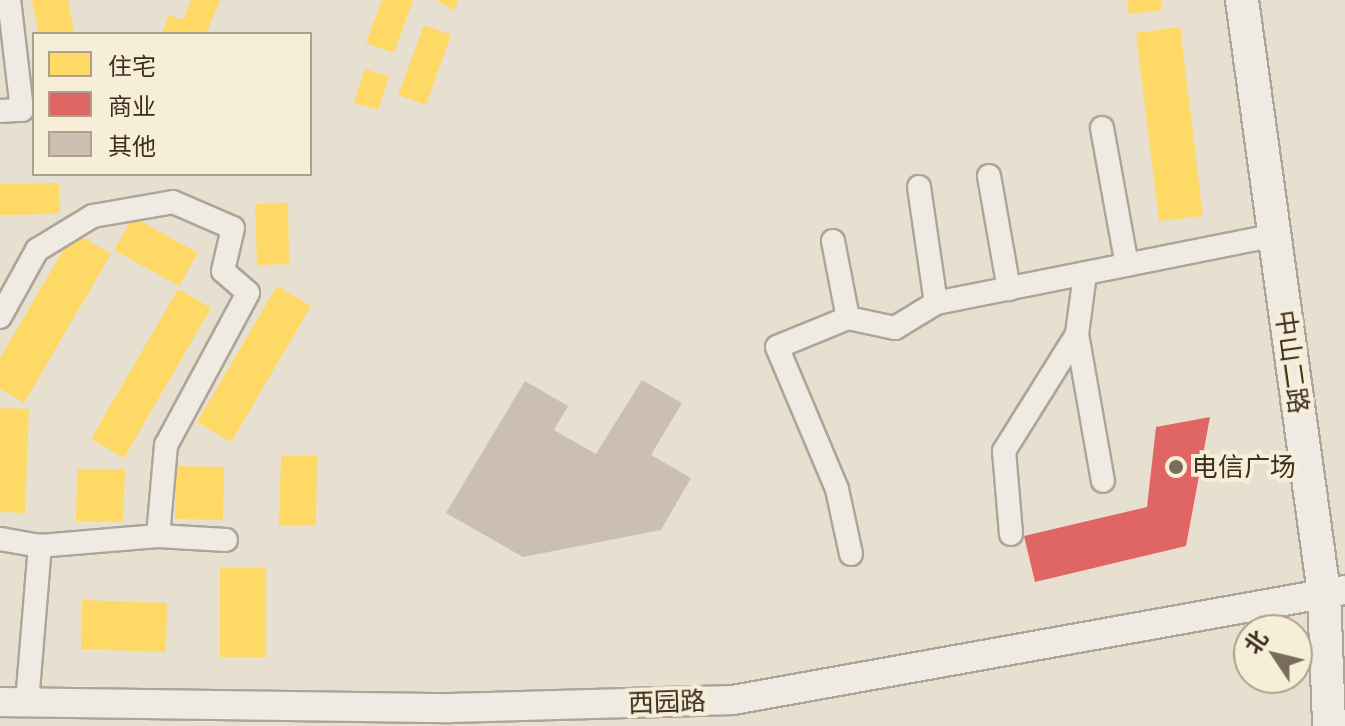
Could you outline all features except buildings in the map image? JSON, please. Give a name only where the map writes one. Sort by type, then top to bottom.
[{"type":"main road","name":"中山二路","points":[[1242,0],[1275,235],[1335,592],[1329,726]]},
{"type":"street","points":[[0,111],[22,110],[9,0]]},
{"type":"street","points":[[1102,128],[1127,265]]},
{"type":"street","points":[[989,176],[1009,289]]},
{"type":"street","points":[[919,187],[936,303]]},
{"type":"street","points":[[0,317],[37,250],[93,216],[173,202],[233,228],[223,271],[248,293],[166,445],[158,536]]},
{"type":"street","points":[[851,554],[837,489],[777,347],[848,318],[895,328],[936,303],[1275,235]]},
{"type":"street","points":[[833,241],[848,318]]},
{"type":"street","points":[[1085,274],[1077,334],[1103,481]]},
{"type":"street","points":[[1011,534],[1004,451],[1077,334]]},
{"type":"street","points":[[0,539],[40,546],[158,536],[226,540]]},
{"type":"street","points":[[13,702],[40,546]]},
{"type":"street","name":"西园路","points":[[13,702],[640,714],[1335,592]]},
{"type":"place","name":"电信广场","points":[[1176,467]]}]
